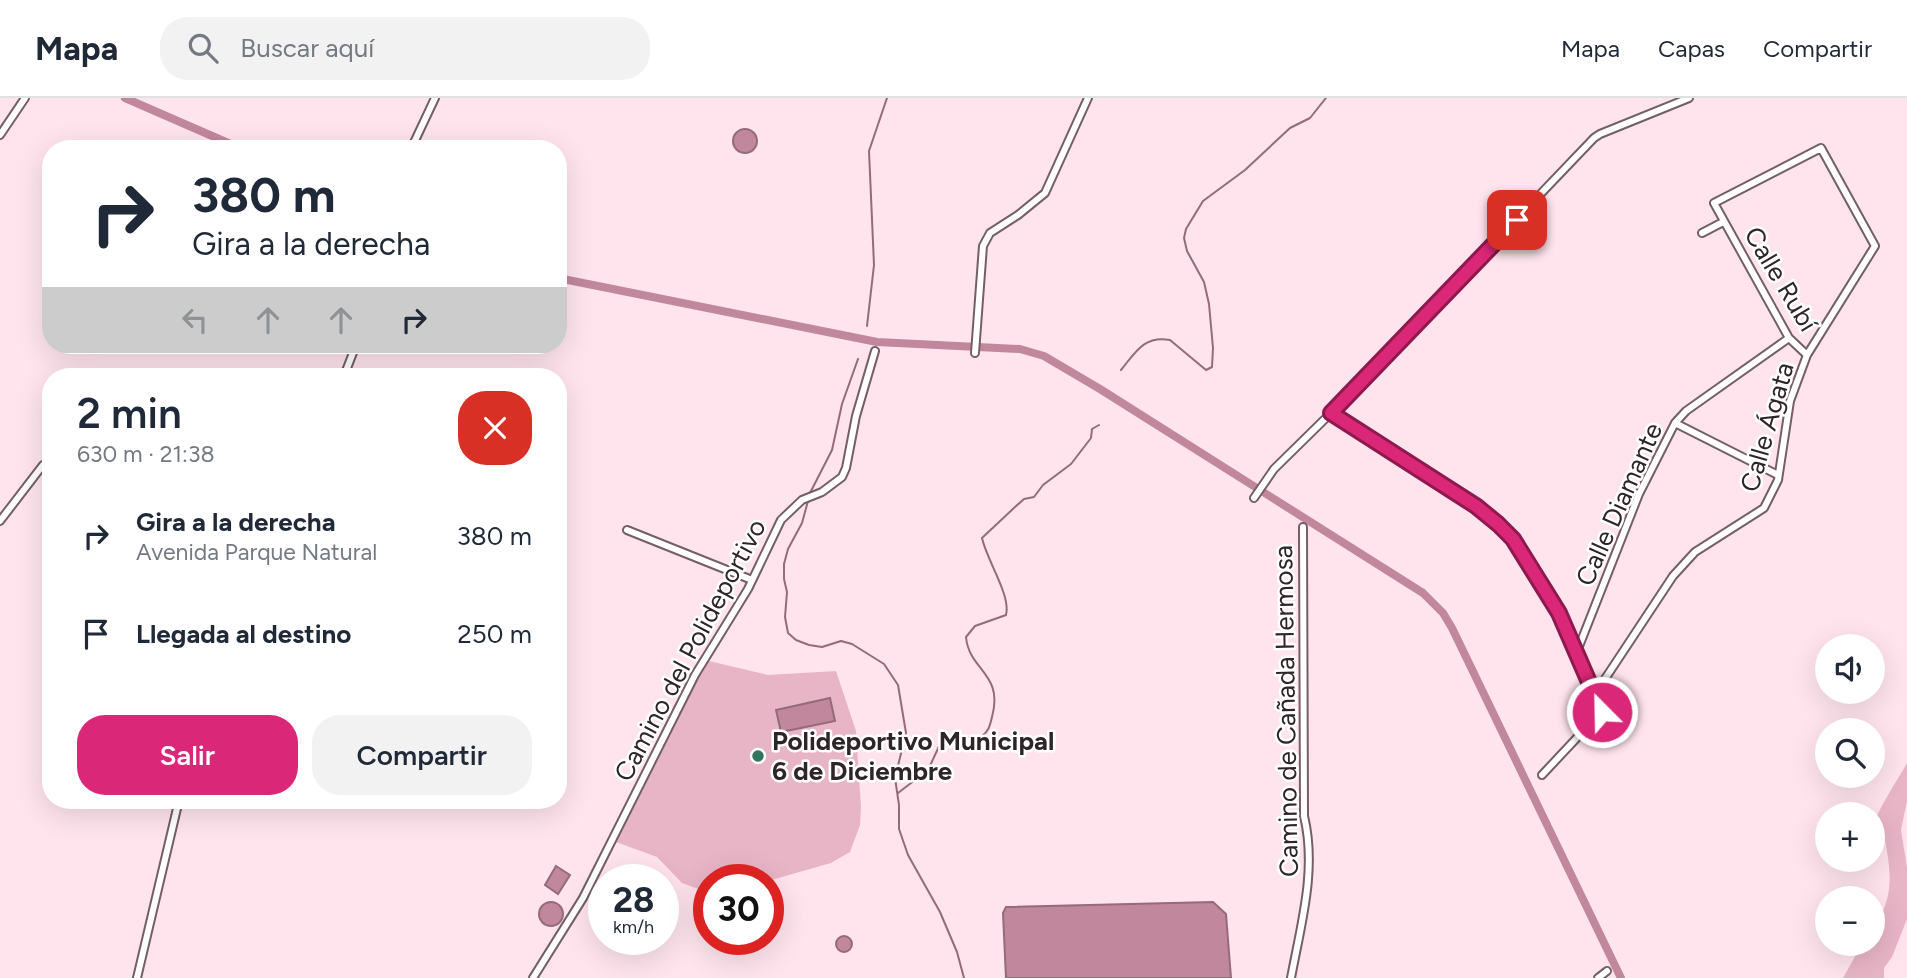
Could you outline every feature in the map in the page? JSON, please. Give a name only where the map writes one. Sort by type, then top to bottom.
[{"type":"street","points":[[0,135],[25,98]]},
{"type":"street","points":[[415,140],[435,98]]},
{"type":"street","points":[[975,353],[983,246],[990,233],[1028,208],[1045,193],[1088,98]]},
{"type":"street","points":[[1255,497],[1274,469],[1594,138],[1689,98]]},
{"type":"street","name":"Calle Rubí","points":[[1807,355],[1789,338],[1714,203],[1821,148],[1875,246]]},
{"type":"street","name":"Calle Rubí","points":[[1702,233],[1723,222]]},
{"type":"street","name":"Calle Ágata","points":[[1595,694],[1673,576],[1695,552],[1764,509],[1778,475],[1790,401],[1807,355],[1875,246]]},
{"type":"street","name":"Calle Diamante","points":[[1576,654],[1639,494],[1675,422],[1686,411],[1789,338]]},
{"type":"street","name":"Camino del Polideportivo","points":[[533,978],[583,898],[695,675],[752,580],[781,520],[802,500],[822,492],[842,477],[875,351]]},
{"type":"street","points":[[1331,413],[1476,506],[1498,524],[1530,564],[1559,613],[1602,712],[1542,775]]},
{"type":"street","points":[[1675,422],[1778,475]]},
{"type":"street","points":[[0,521],[42,465]]},
{"type":"street","name":"Camino de Cañada Hermosa","points":[[1291,978],[1311,858],[1304,816],[1303,527]]},
{"type":"street","points":[[627,530],[752,580]]},
{"type":"street","points":[[137,978],[177,809]]},
{"type":"street","points":[[1598,978],[1607,971]]},
{"type":"shaded area","points":[[745,129],[754,132],[757,141],[754,150],[745,153],[736,150],[733,141],[736,132]]},
{"type":"shaded area","name":"Polideportivo Municipal 6 de Diciembre","points":[[709,661],[768,675],[836,671],[856,731],[861,807],[860,825],[850,852],[831,863],[784,876],[784,864],[693,864],[693,887],[679,880],[679,864],[664,864],[657,857],[616,842],[685,701]]},
{"type":"shaded area","points":[[830,698],[835,721],[781,732],[776,710]]},
{"type":"shaded area","points":[[1907,763],[1907,801],[1901,830],[1907,867],[1907,919],[1892,957],[1884,968],[1884,978],[1843,978],[1855,956],[1885,956],[1885,907],[1889,890],[1889,870],[1885,840],[1885,802]]},
{"type":"shaded area","points":[[556,866],[570,875],[558,894],[545,885]]},
{"type":"shaded area","points":[[551,902],[560,905],[563,914],[560,923],[551,926],[542,923],[539,914],[542,905]]},
{"type":"shaded area","points":[[1213,902],[1226,914],[1231,978],[1006,978],[1003,913],[1006,907]]},
{"type":"shaded area","points":[[841,936],[847,936],[852,944],[850,950],[841,952],[836,947],[836,941]]},
{"type":"waterway","points":[[125,98],[221,140]]},
{"type":"waterway","points":[[867,326],[874,265],[869,151],[887,98]]},
{"type":"waterway","points":[[1121,370],[1141,347],[1161,339],[1170,340],[1206,370],[1212,367],[1209,304],[1204,282],[1187,251],[1184,238],[1186,229],[1203,201],[1245,170],[1290,128],[1310,118],[1326,98]]},
{"type":"waterway","points":[[567,280],[877,342],[1020,349],[1044,356],[1423,593],[1443,613],[1452,628],[1621,978]]},
{"type":"waterway","points":[[810,493],[832,450],[842,404],[858,359]]},
{"type":"waterway","points":[[898,793],[928,770],[942,740],[982,736],[990,725],[993,691],[990,681],[973,658],[966,637],[975,626],[1006,615],[1007,607],[982,538],[1024,499],[1034,497],[1043,485],[1071,464],[1091,438],[1092,429],[1099,425]]},
{"type":"waterway","points":[[808,501],[802,523],[788,549],[784,564],[788,633],[796,640],[809,645],[822,647],[841,641],[852,644],[884,664],[898,685],[906,733],[895,778],[899,829],[908,855],[940,912],[957,952],[964,978]]},
{"type":"place","name":"Polideportivo Municipal 6 de Diciembre","points":[[758,756]]},
{"type":"route","points":[[1517,220],[1331,413],[1476,506],[1513,539],[1559,613],[1602,712]]}]
